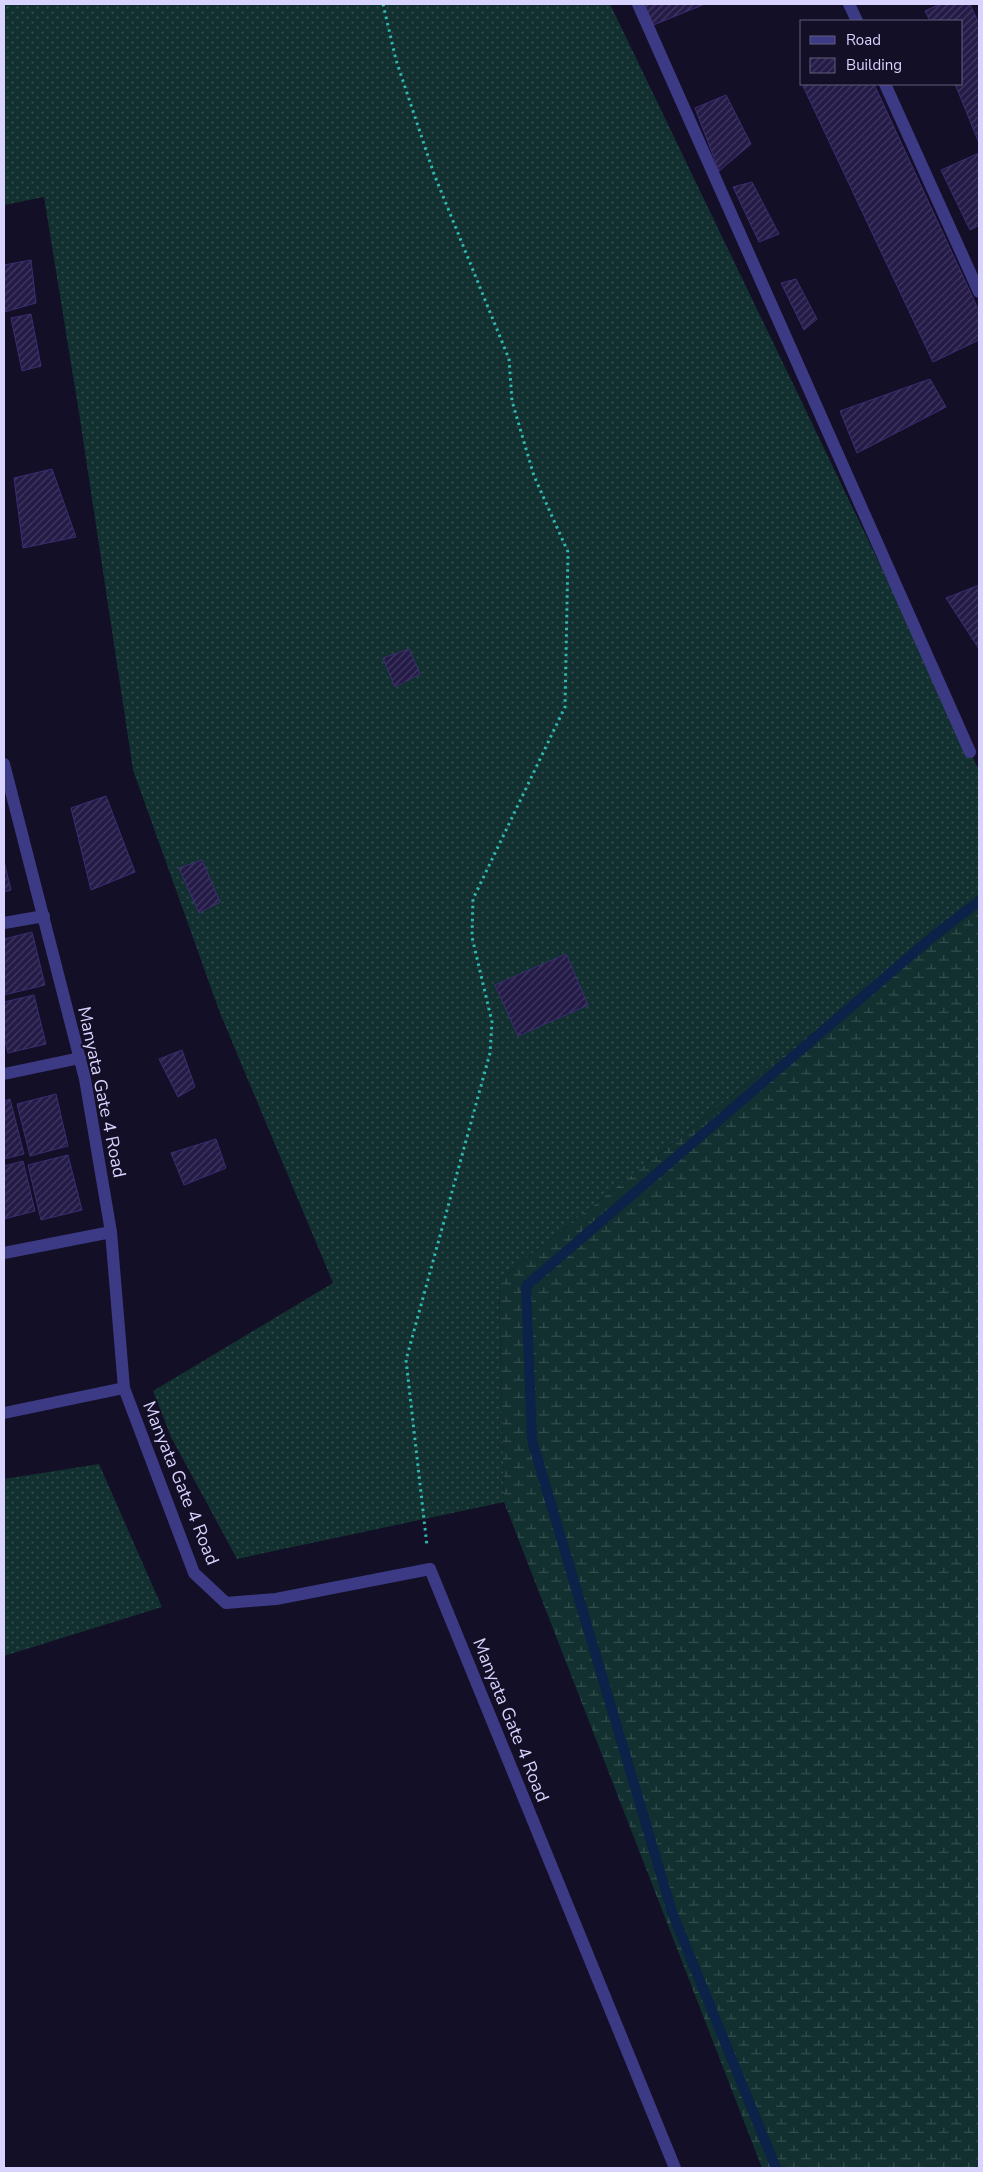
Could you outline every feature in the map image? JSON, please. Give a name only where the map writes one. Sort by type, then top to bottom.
[{"type":"street","points":[[638,4],[970,752]]},
{"type":"street","points":[[849,4],[857,20]]},
{"type":"street","points":[[885,85],[979,292]]},
{"type":"street","name":"Manyata Gate 4 Road","points":[[4,764],[80,1058],[112,1232],[124,1388],[194,1573],[226,1603],[276,1599],[430,1569],[675,2168]]},
{"type":"street","points":[[4,923],[44,916]]},
{"type":"street","points":[[4,1074],[80,1058]]},
{"type":"street","points":[[4,1253],[112,1232]]},
{"type":"street","points":[[4,1413],[124,1388]]},
{"type":"path","points":[[383,4],[396,60],[434,174],[509,359],[512,401],[534,476],[568,552],[565,707],[473,899],[472,937],[492,1022],[490,1053],[406,1360],[430,1569]]},
{"type":"green space","points":[[4,4],[610,4],[979,770],[979,901],[499,1280],[504,1502],[237,1559],[171,1437],[153,1391],[333,1283],[220,1013],[133,770],[80,419],[44,197],[4,205]]},
{"type":"green space","points":[[979,901],[979,2168],[762,2168],[504,1502],[499,1280]]},
{"type":"green space","points":[[99,1464],[162,1607],[4,1656],[4,1479]]},
{"type":"building","points":[[641,4],[705,4],[651,26]]},
{"type":"building","points":[[940,4],[970,4],[979,24],[979,143],[955,85],[963,85],[963,20],[930,20],[925,11]]},
{"type":"building","points":[[802,85],[874,85],[979,311],[979,340],[933,362]]},
{"type":"building","points":[[726,95],[751,144],[719,171],[695,108]]},
{"type":"building","points":[[979,153],[979,225],[970,230],[941,170]]},
{"type":"building","points":[[752,182],[779,234],[759,242],[733,187]]},
{"type":"building","points":[[31,260],[36,303],[4,312],[4,265]]},
{"type":"building","points":[[796,279],[817,319],[804,330],[781,283]]},
{"type":"building","points":[[31,314],[41,366],[22,371],[11,318]]},
{"type":"building","points":[[930,379],[946,407],[857,453],[840,411]]},
{"type":"building","points":[[52,469],[76,537],[23,548],[14,478]]},
{"type":"building","points":[[979,585],[979,649],[946,598]]},
{"type":"building","points":[[409,649],[420,674],[395,687],[383,658]]},
{"type":"building","points":[[106,796],[135,872],[91,890],[71,808]]},
{"type":"building","points":[[202,860],[220,902],[199,913],[179,868]]},
{"type":"building","points":[[4,861],[11,890],[4,892]]},
{"type":"building","points":[[32,932],[45,985],[4,995],[4,939]]},
{"type":"building","points":[[566,954],[588,1005],[518,1036],[495,985]]},
{"type":"building","points":[[34,995],[46,1044],[8,1053],[4,1037],[4,1002]]},
{"type":"building","points":[[182,1050],[195,1087],[178,1097],[159,1059]]},
{"type":"building","points":[[56,1094],[68,1146],[30,1156],[17,1104]]},
{"type":"building","points":[[10,1099],[24,1154],[4,1159],[4,1101]]},
{"type":"building","points":[[216,1139],[226,1168],[184,1185],[171,1153]]},
{"type":"building","points":[[68,1155],[82,1210],[41,1220],[28,1165]]},
{"type":"building","points":[[23,1161],[35,1211],[4,1219],[4,1166]]},
{"type":"waterway","points":[[776,2168],[672,1912],[532,1440],[526,1286],[931,938],[979,901]]}]
